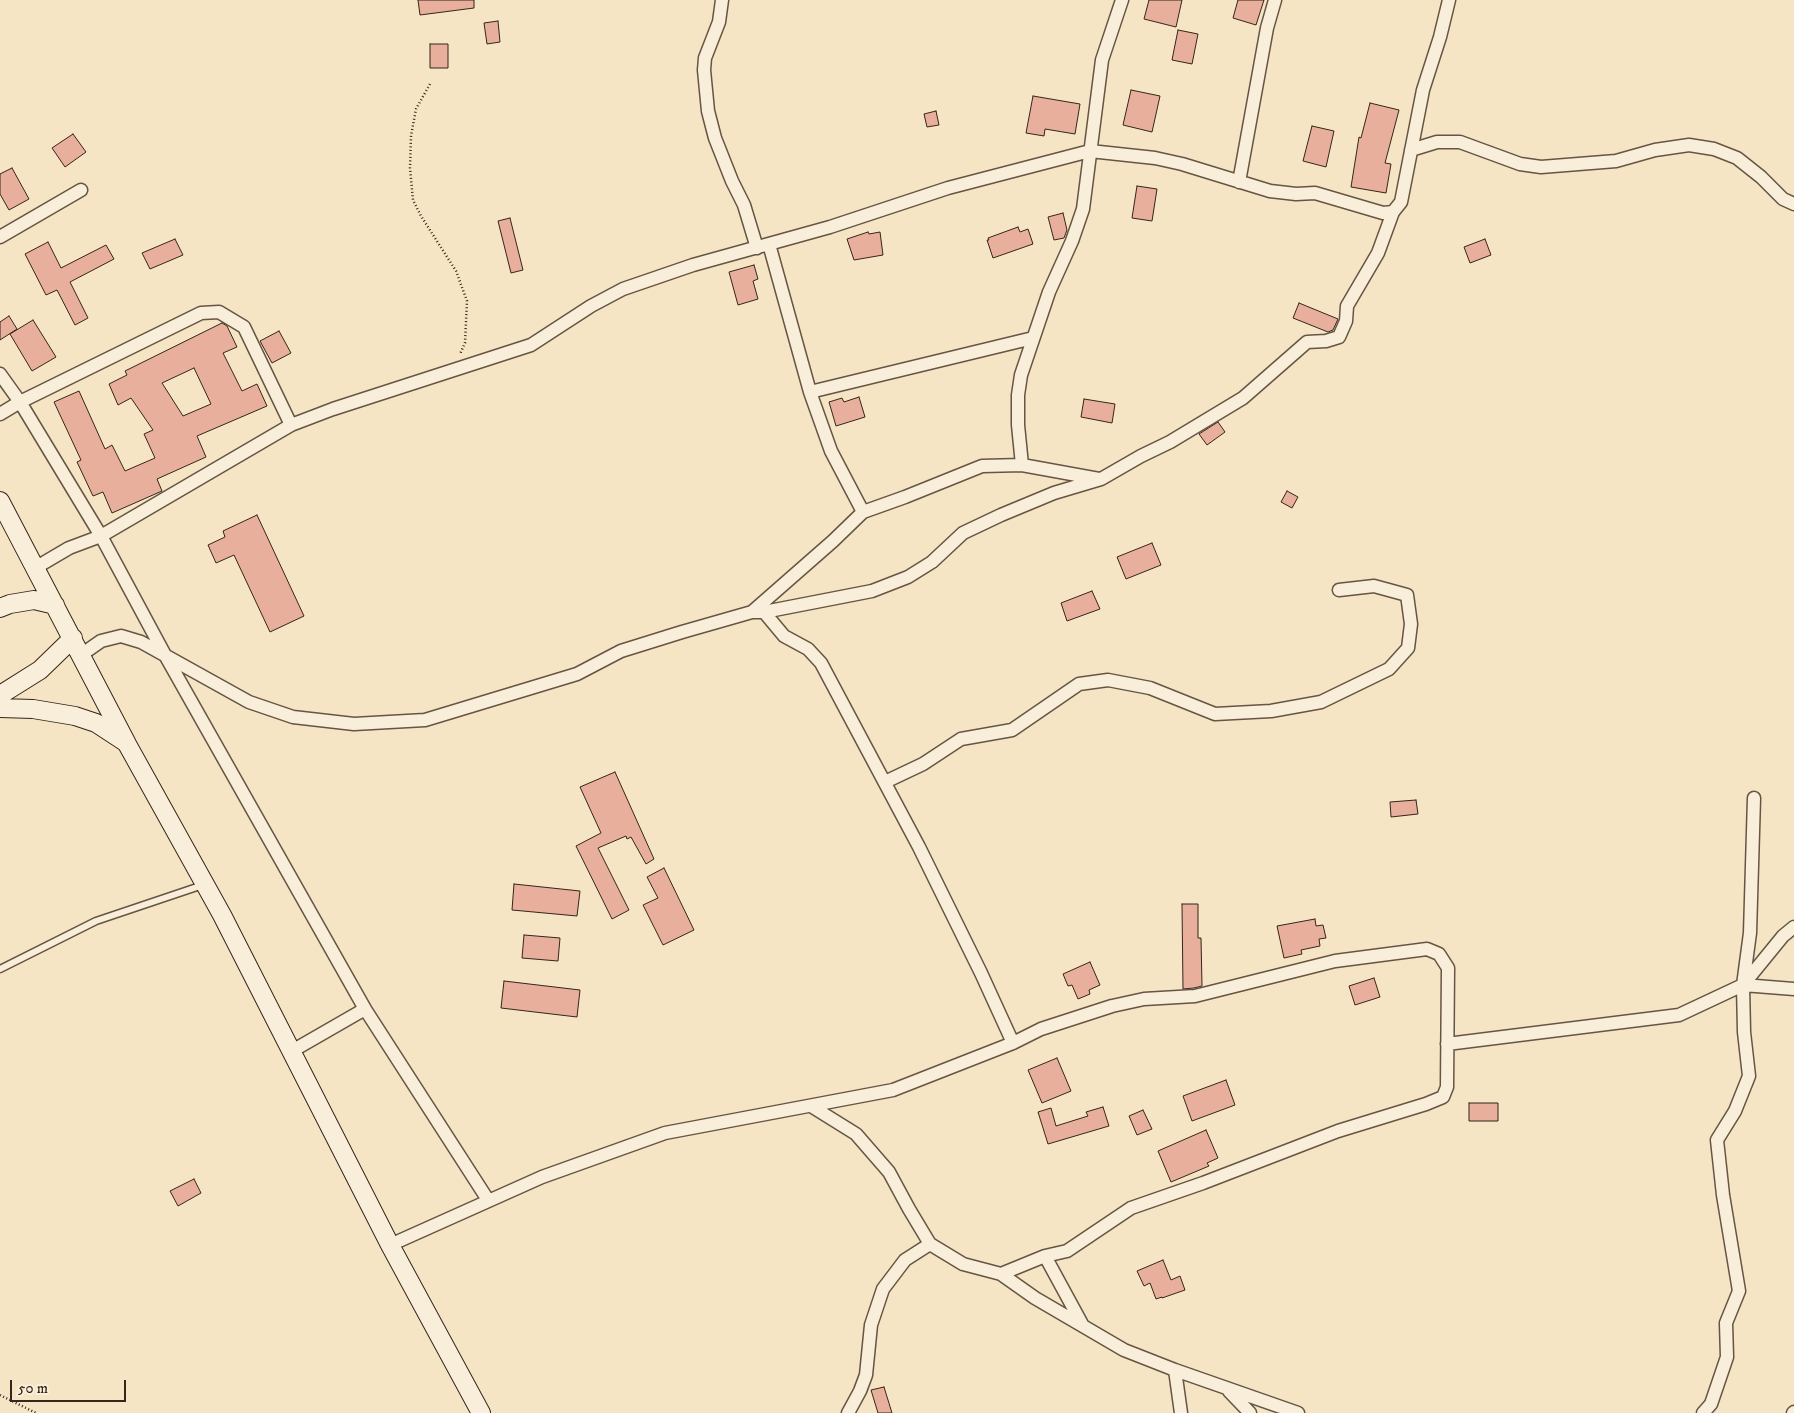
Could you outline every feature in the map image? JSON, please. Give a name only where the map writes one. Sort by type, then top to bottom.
[{"type":"main road","points":[[0,502],[127,744],[205,884],[390,1245],[481,1413]]},
{"type":"main road","points":[[0,608],[10,604],[34,600],[55,605]]},
{"type":"main road","points":[[0,695],[40,670],[73,638]]},
{"type":"main road","points":[[0,708],[33,709],[75,716],[96,723],[127,744]]},
{"type":"street","points":[[722,0],[719,22],[705,58],[704,70],[708,111],[715,138],[732,181],[763,246],[831,451],[863,512]]},
{"type":"street","points":[[1022,465],[1018,425],[1018,395],[1021,375],[1048,292],[1072,241],[1083,209],[1102,60],[1122,0]]},
{"type":"street","points":[[1239,182],[1267,28],[1275,0]]},
{"type":"street","points":[[81,655],[101,641],[121,636],[141,642],[249,702],[293,718],[354,724],[425,720],[577,674],[621,652],[758,612],[872,591],[908,578],[932,562],[963,533],[1054,493],[1101,479],[1170,442],[1243,398],[1307,342],[1326,341],[1339,337],[1346,321],[1347,306],[1378,253],[1393,212],[1401,202],[1423,90],[1440,37],[1449,0]]},
{"type":"street","points":[[1411,150],[1437,142],[1460,142],[1520,164],[1541,167],[1616,161],[1655,150],[1689,145],[1714,149],[1737,158],[1761,177],[1783,199],[1794,204]]},
{"type":"street","points":[[35,568],[70,548],[100,536],[291,425],[333,409],[531,345],[591,306],[623,289],[693,265],[830,227],[948,188],[1090,151],[1155,158],[1182,164],[1270,191],[1296,194],[1315,193],[1383,214],[1393,212]]},
{"type":"street","points":[[0,237],[81,190]]},
{"type":"street","points":[[0,414],[20,402],[200,313],[219,312],[244,327],[291,425]]},
{"type":"street","points":[[810,392],[1033,338]]},
{"type":"street","points":[[0,374],[20,402],[100,536],[165,655],[365,1008],[488,1200]]},
{"type":"street","points":[[758,612],[863,512],[982,466],[1022,465],[1101,479]]},
{"type":"street","points":[[885,782],[922,764],[961,739],[1012,730],[1079,684],[1108,680],[1150,688],[1215,714],[1271,711],[1322,702],[1389,669],[1408,648],[1411,624],[1407,595],[1374,586],[1339,590]]},
{"type":"street","points":[[758,612],[784,636],[808,649],[821,663],[920,847],[1013,1043]]},
{"type":"street","points":[[1703,1413],[1711,1404],[1727,1357],[1726,1323],[1739,1291],[1723,1195],[1717,1140],[1735,1111],[1749,1076],[1744,1032],[1743,985],[1750,933],[1754,798]]},
{"type":"street","points":[[1447,1044],[1679,1015],[1743,985],[1783,936],[1794,927]]},
{"type":"street","points":[[390,1245],[542,1177],[665,1133],[893,1090],[1072,1018],[1144,999],[1195,996],[1335,961],[1427,949],[1439,954],[1448,968],[1448,1087],[1443,1097],[1338,1131],[1131,1208],[1068,1251],[1046,1256],[1000,1274]]},
{"type":"street","points":[[1743,985],[1794,989]]},
{"type":"street","points":[[292,1051],[365,1008]]},
{"type":"street","points":[[811,1106],[856,1134],[889,1172],[930,1244],[963,1264],[1000,1274],[1035,1298],[1124,1350],[1227,1389],[1298,1413]]},
{"type":"street","points":[[848,1413],[866,1375],[872,1325],[883,1288],[905,1260],[930,1244]]},
{"type":"street","points":[[1046,1256],[1082,1324]]},
{"type":"street","points":[[1175,1370],[1181,1413]]},
{"type":"street","points":[[1227,1389],[1250,1413]]},
{"type":"lane","points":[[0,969],[96,921],[205,884]]},
{"type":"path","points":[[430,84],[416,109],[411,136],[410,168],[413,200],[456,271],[467,301],[465,343],[452,372]]},
{"type":"path","points":[[0,1396],[36,1413]]},
{"type":"building","points":[[418,0],[474,0],[474,8],[420,15]]},
{"type":"building","points":[[1149,0],[1182,0],[1176,27],[1144,19]]},
{"type":"building","points":[[1238,0],[1264,0],[1256,25],[1233,18]]},
{"type":"building","points":[[498,21],[500,42],[487,44],[484,23]]},
{"type":"building","points":[[1178,30],[1198,34],[1192,64],[1172,60]]},
{"type":"building","points":[[430,44],[448,44],[448,68],[430,68]]},
{"type":"building","points":[[1131,90],[1160,96],[1152,132],[1123,125]]},
{"type":"building","points":[[1033,96],[1080,104],[1075,134],[1045,129],[1044,136],[1026,133]]},
{"type":"building","points":[[1370,103],[1399,110],[1385,163],[1391,164],[1386,193],[1351,187],[1359,137],[1361,138]]},
{"type":"building","points":[[936,111],[939,125],[927,127],[924,114]]},
{"type":"building","points":[[1312,126],[1334,131],[1326,167],[1303,161]]},
{"type":"building","points":[[73,134],[86,152],[65,167],[52,148]]},
{"type":"building","points":[[12,168],[29,199],[9,210],[0,194],[0,174]]},
{"type":"building","points":[[1137,186],[1157,189],[1152,221],[1132,218]]},
{"type":"building","points":[[1063,213],[1067,230],[1064,238],[1054,240],[1048,217]]},
{"type":"building","points":[[510,218],[523,270],[511,273],[498,221]]},
{"type":"building","points":[[1018,227],[1020,232],[1028,229],[1033,244],[993,258],[988,238]]},
{"type":"building","points":[[868,232],[869,234],[880,232],[883,255],[854,260],[847,239]]},
{"type":"building","points":[[175,239],[183,255],[150,269],[142,253]]},
{"type":"building","points":[[1485,239],[1491,255],[1470,263],[1464,247]]},
{"type":"building","points":[[48,242],[61,268],[106,245],[114,259],[70,282],[88,318],[75,325],[57,290],[46,295],[25,254]]},
{"type":"building","points":[[754,265],[758,279],[753,281],[758,299],[738,305],[729,272]]},
{"type":"building","points":[[1299,303],[1338,319],[1333,330],[1328,332],[1293,318]]},
{"type":"building","points":[[9,316],[17,329],[0,340],[0,322]]},
{"type":"building","points":[[33,320],[56,357],[32,371],[10,334]]},
{"type":"building","points":[[222,323],[227,326],[237,347],[223,353],[242,391],[257,384],[267,406],[197,436],[206,457],[157,479],[162,491],[112,513],[103,492],[93,496],[77,462],[81,460],[54,402],[79,391],[105,449],[112,445],[125,471],[155,458],[144,434],[153,430],[131,398],[118,405],[109,384],[127,375],[125,371]],"holes":[[[194,368],[211,404],[183,416],[162,383]]]},
{"type":"building","points":[[279,331],[291,353],[272,363],[260,341]]},
{"type":"building","points":[[859,397],[865,417],[836,426],[829,402],[842,398],[844,402]]},
{"type":"building","points":[[1084,399],[1115,404],[1112,423],[1081,417]]},
{"type":"building","points":[[1218,422],[1225,432],[1207,445],[1199,434]]},
{"type":"building","points":[[1287,491],[1298,497],[1292,508],[1281,502]]},
{"type":"building","points":[[257,515],[304,616],[270,632],[234,555],[216,563],[208,545],[225,537],[223,531]]},
{"type":"building","points":[[1152,543],[1161,565],[1126,579],[1117,557]]},
{"type":"building","points":[[1092,591],[1100,609],[1067,621],[1061,603]]},
{"type":"building","points":[[615,772],[654,859],[646,864],[631,837],[627,839],[626,836],[598,848],[629,910],[612,919],[576,846],[601,833],[580,787]]},
{"type":"building","points":[[1416,800],[1418,814],[1391,817],[1390,802]]},
{"type":"building","points":[[664,868],[694,930],[663,945],[643,905],[658,898],[647,877]]},
{"type":"building","points":[[514,884],[580,891],[577,916],[512,910]]},
{"type":"building","points":[[1182,904],[1198,904],[1198,938],[1201,938],[1202,986],[1183,989]]},
{"type":"building","points":[[1315,919],[1316,926],[1323,925],[1326,938],[1319,939],[1320,946],[1301,950],[1302,954],[1284,958],[1277,926]]},
{"type":"building","points":[[524,935],[560,938],[558,961],[522,958]]},
{"type":"building","points":[[1090,962],[1100,985],[1089,990],[1090,994],[1078,999],[1072,985],[1068,986],[1063,974]]},
{"type":"building","points":[[1374,978],[1380,997],[1355,1005],[1349,986]]},
{"type":"building","points":[[504,981],[580,990],[577,1017],[501,1008]]},
{"type":"building","points":[[1057,1058],[1071,1091],[1042,1103],[1028,1070]]},
{"type":"building","points":[[1226,1080],[1235,1105],[1192,1121],[1183,1096]]},
{"type":"building","points":[[1469,1103],[1498,1103],[1498,1121],[1469,1121]]},
{"type":"building","points":[[1103,1107],[1109,1126],[1048,1144],[1038,1112],[1051,1108],[1056,1126],[1088,1116],[1086,1112]]},
{"type":"building","points":[[1143,1110],[1152,1129],[1137,1135],[1129,1116]]},
{"type":"building","points":[[1206,1130],[1218,1158],[1207,1163],[1209,1166],[1171,1182],[1158,1151]]},
{"type":"building","points":[[194,1179],[201,1193],[178,1206],[170,1191]]},
{"type":"building","points":[[1163,1260],[1171,1280],[1180,1276],[1185,1290],[1156,1299],[1150,1283],[1144,1286],[1137,1271]]},
{"type":"building","points":[[884,1387],[892,1413],[878,1413],[871,1390]]}]
